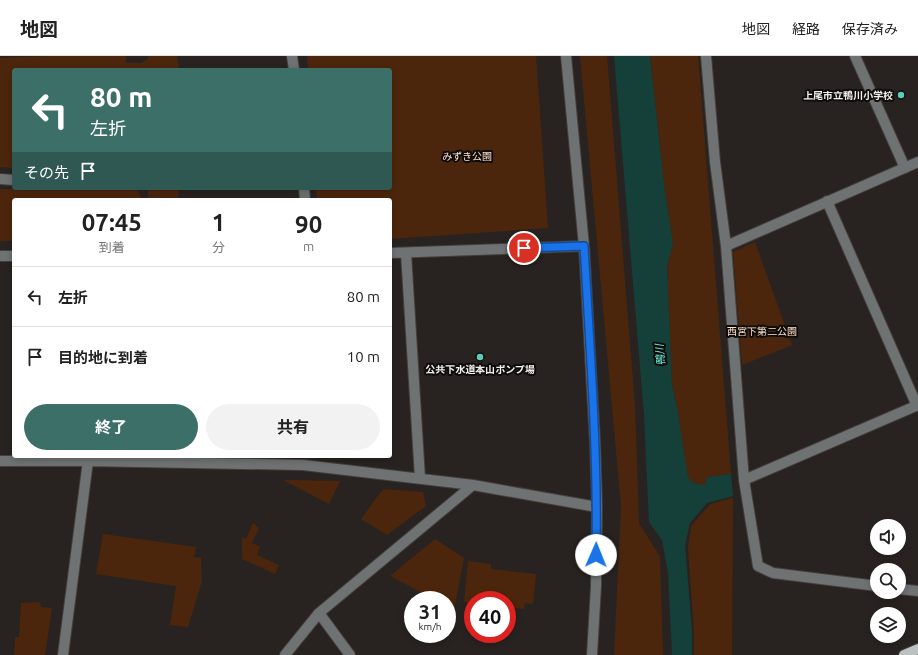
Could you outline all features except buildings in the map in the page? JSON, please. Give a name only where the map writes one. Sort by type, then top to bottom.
[{"type":"main road","points":[[904,655],[918,649]]},
{"type":"street","points":[[292,56],[294,68]]},
{"type":"street","points":[[566,56],[584,246],[595,442],[597,507],[596,586],[592,655]]},
{"type":"street","points":[[706,56],[715,162],[726,246],[744,480],[758,566],[773,573],[870,585]]},
{"type":"street","points":[[855,56],[905,168]]},
{"type":"street","points":[[726,246],[918,162]]},
{"type":"street","points":[[0,179],[12,180]]},
{"type":"street","points":[[744,480],[917,406],[827,201]]},
{"type":"street","points":[[392,254],[584,246]]},
{"type":"street","points":[[406,253],[420,478]]},
{"type":"street","points":[[0,256],[12,256]]},
{"type":"street","points":[[0,461],[148,459],[303,460],[474,485],[597,507]]},
{"type":"street","points":[[62,655],[88,461]]},
{"type":"street","points":[[285,655],[319,613],[474,485]]},
{"type":"street","points":[[906,590],[918,591]]},
{"type":"street","points":[[319,613],[350,655]]},
{"type":"green space","points":[[49,56],[126,56],[126,63],[141,63],[148,59],[148,56],[177,56],[179,68],[12,68],[12,168],[0,167],[0,58]]},
{"type":"green space","name":"みずき公園","points":[[307,56],[536,56],[548,228],[392,239],[392,198],[317,198],[316,190],[392,190],[392,68],[308,68]]},
{"type":"green space","points":[[580,56],[607,56],[635,406],[639,523],[660,557],[663,655],[614,655],[621,506]]},
{"type":"green space","points":[[650,56],[698,56],[731,474],[707,477],[705,485],[693,483],[688,478],[672,384],[667,267],[673,243],[665,192]]},
{"type":"green space","points":[[0,189],[137,190],[141,198],[12,198],[12,241],[0,241]]},
{"type":"green space","points":[[148,190],[179,190],[178,198],[148,198]]},
{"type":"green space","name":"西宮下第二公園","points":[[755,242],[792,345],[742,365],[733,252]]},
{"type":"green space","points":[[283,480],[340,481],[329,504]]},
{"type":"green space","points":[[383,489],[423,492],[426,506],[387,535],[361,519]]},
{"type":"green space","points":[[733,498],[732,655],[694,655],[694,633],[688,547],[691,526],[710,504]]},
{"type":"green space","points":[[253,523],[259,528],[252,543],[260,547],[257,555],[279,565],[275,574],[242,559],[242,537],[246,539]]},
{"type":"green space","points":[[103,534],[196,547],[194,557],[201,558],[202,581],[188,627],[170,625],[176,586],[96,574]]},
{"type":"green space","points":[[435,539],[464,558],[456,599],[456,591],[419,591],[390,576]]},
{"type":"green space","points":[[468,561],[491,564],[491,569],[536,574],[533,604],[525,603],[524,609],[516,608],[516,591],[465,591]]},
{"type":"green space","points":[[40,602],[41,607],[52,608],[45,655],[14,655],[15,637],[19,637],[21,603]]},
{"type":"water","name":"鴨川","points":[[614,56],[650,56],[665,192],[673,243],[667,267],[672,384],[688,477],[693,483],[705,485],[707,477],[731,474],[733,496],[707,503],[690,523],[685,545],[692,632],[692,655],[672,655],[668,573],[662,540],[649,522],[644,415]]},
{"type":"place","name":"上尾市立鴨川小学校","points":[[901,95]]},
{"type":"place","name":"公共下水道本山ポンプ場","points":[[480,357]]},
{"type":"route","points":[[524,248],[584,246],[595,442],[597,507],[596,555]]}]
